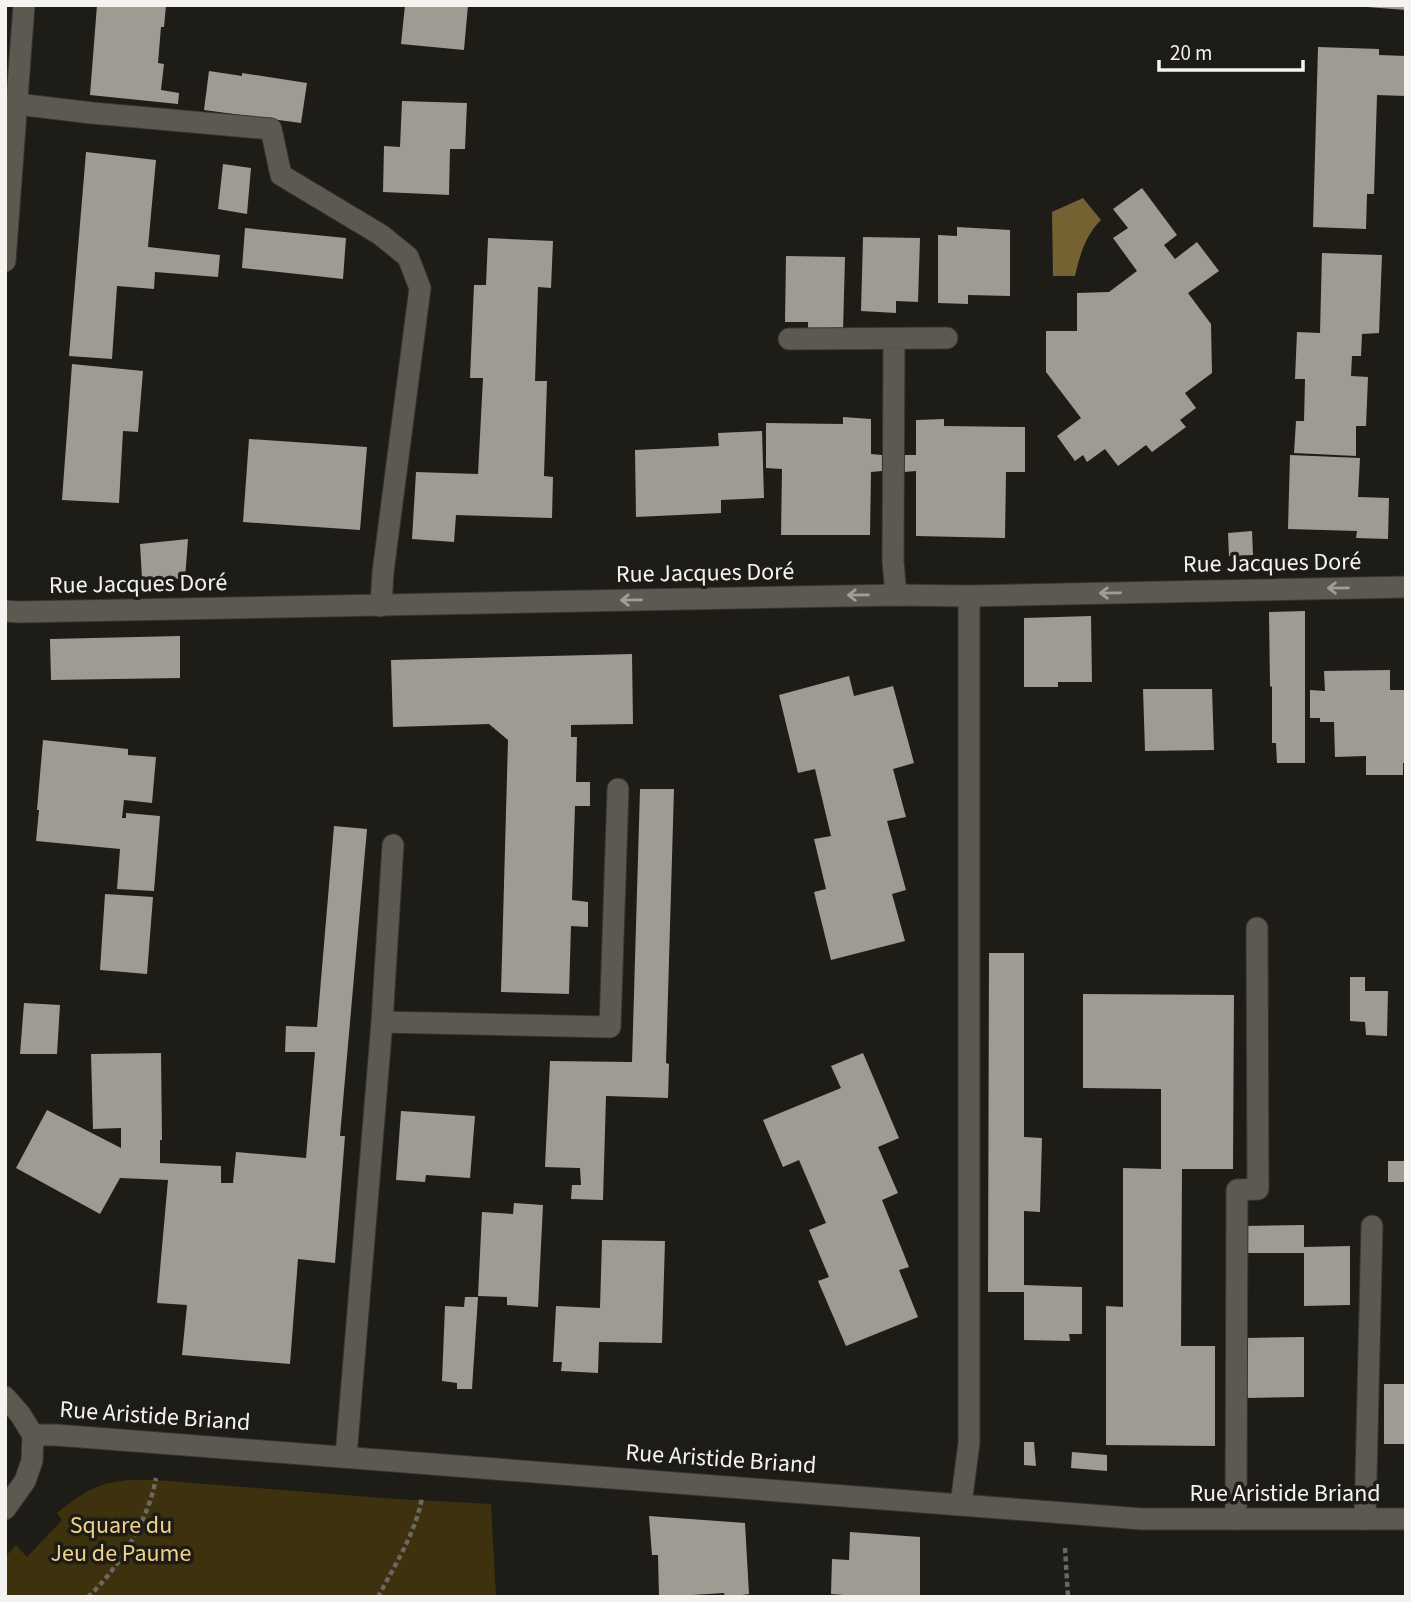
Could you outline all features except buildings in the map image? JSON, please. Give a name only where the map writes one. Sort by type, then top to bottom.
[{"type":"street","points":[[5,261],[24,5]]},
{"type":"street","points":[[17,104],[271,129],[281,175],[382,235],[408,257],[420,288],[383,572],[381,606]]},
{"type":"street","points":[[789,339],[947,338]]},
{"type":"street","points":[[894,339],[893,562],[896,595]]},
{"type":"street","name":"Rue Jacques Doré","points":[[5,611],[1406,587]]},
{"type":"street","points":[[961,1504],[969,1443],[970,596]]},
{"type":"street","points":[[382,1022],[610,1027],[618,789]]},
{"type":"street","points":[[345,1456],[382,1022],[393,845]]},
{"type":"street","points":[[1236,1519],[1237,1190],[1258,1189],[1257,928]]},
{"type":"street","points":[[1365,1519],[1372,1226]]},
{"type":"street","points":[[5,1397],[20,1414],[33,1436],[32,1461],[25,1481],[5,1509]]},
{"type":"street","name":"Rue Aristide Briand","points":[[33,1436],[56,1435],[345,1456],[1142,1519],[1406,1519]]},
{"type":"path","points":[[378,1597],[418,1516],[426,1463]]},
{"type":"path","points":[[88,1597],[102,1584],[123,1555],[153,1493],[156,1474],[163,1475]]},
{"type":"path","points":[[1064,1512],[1068,1597]]},
{"type":"green space","name":"Square du Jeu de Paume","points":[[129,1480],[491,1504],[496,1597],[5,1597],[5,1557],[16,1545],[27,1557],[62,1520],[57,1513],[66,1506],[98,1486]]},
{"type":"shaded area","points":[[1083,198],[1101,220],[1087,239],[1075,276],[1053,276],[1052,212]]}]
